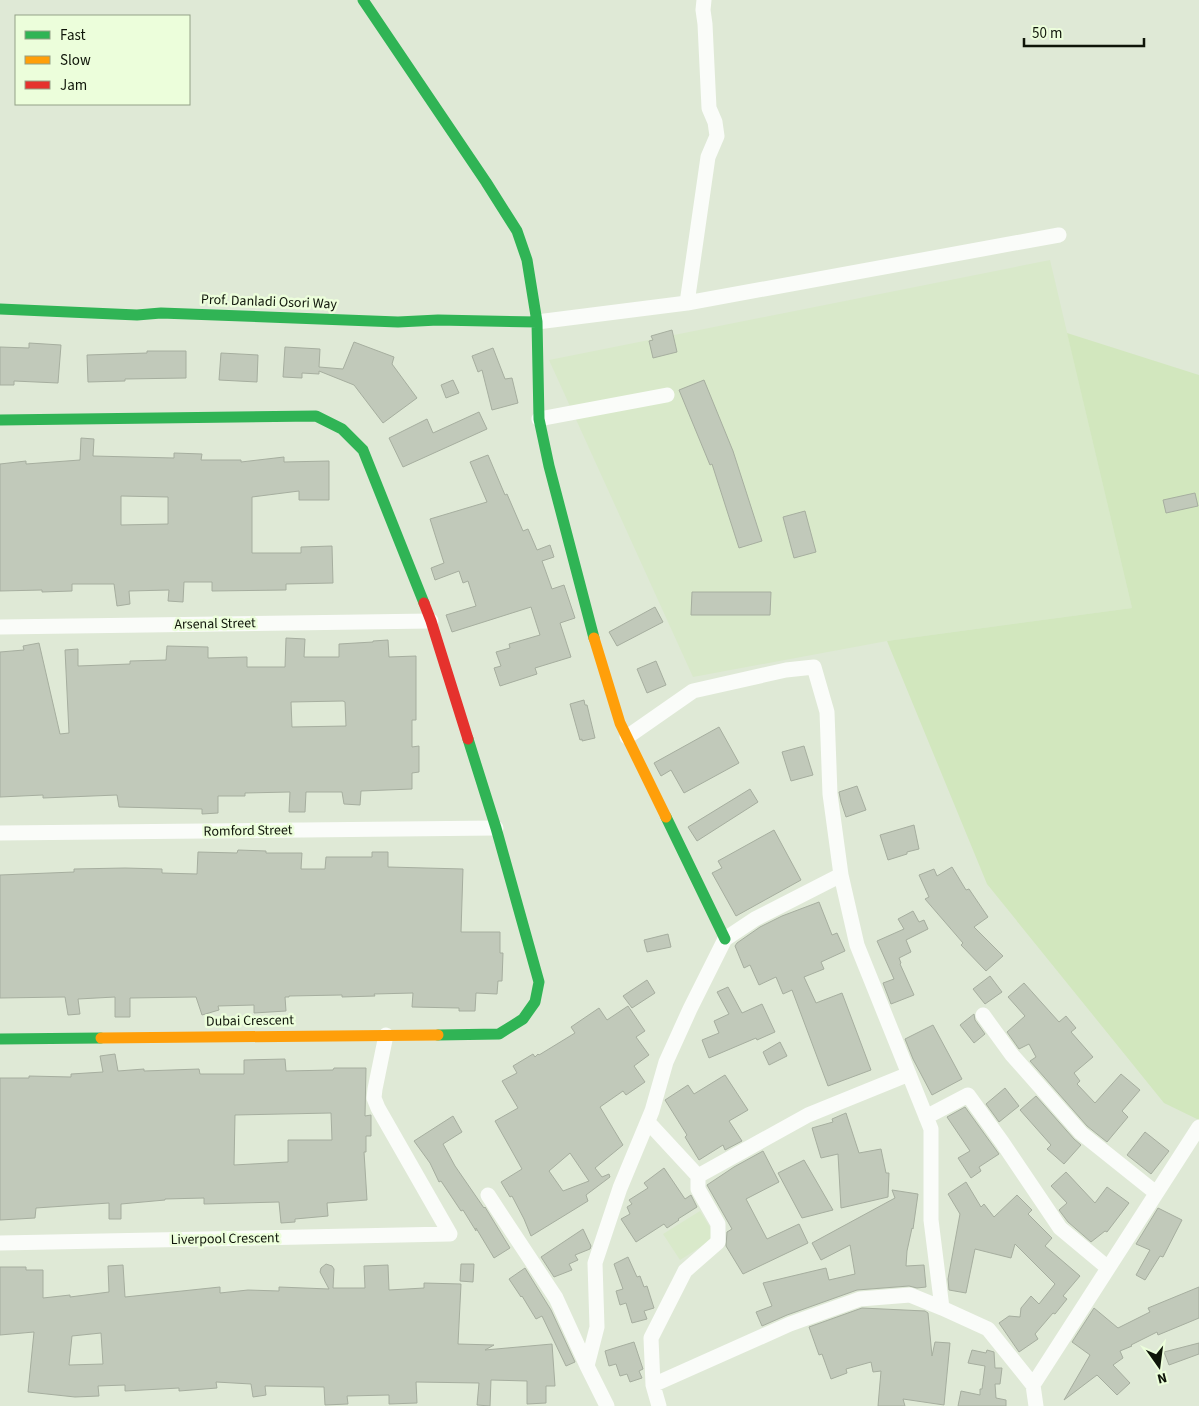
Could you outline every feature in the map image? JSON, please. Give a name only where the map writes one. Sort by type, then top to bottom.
[{"type":"street","points":[[363,0],[517,231],[527,260],[537,322],[539,419],[588,623],[626,737],[725,940]]},
{"type":"street","points":[[687,303],[708,157],[717,136],[715,122],[709,108],[704,0]]},
{"type":"street","points":[[537,322],[687,303],[1058,234]]},
{"type":"street","name":"Prof. Danladi Osori Way","points":[[0,309],[136,315],[161,313],[398,322],[438,320],[537,322]]},
{"type":"street","points":[[539,419],[667,395]]},
{"type":"street","points":[[0,420],[316,416],[342,429],[363,450],[431,621],[496,828]]},
{"type":"street","name":"Arsenal Street","points":[[0,627],[431,621]]},
{"type":"street","points":[[626,737],[693,691],[786,670],[814,666],[827,712],[830,794],[841,875],[856,945],[931,1129],[931,1220],[942,1308]]},
{"type":"street","name":"Romford Street","points":[[0,833],[496,828]]},
{"type":"street","name":"Dubai Crescent","points":[[0,1039],[499,1034],[523,1020],[535,1002],[539,982],[496,828]]},
{"type":"street","points":[[587,1366],[597,1327],[595,1263],[620,1188],[652,1112],[670,1053],[690,1008],[725,940],[755,919],[841,875]]},
{"type":"street","points":[[983,1015],[1012,1055],[1081,1133],[1156,1193]]},
{"type":"street","name":"Liverpool Crescent","points":[[0,1243],[450,1234],[374,1098],[386,1035]]},
{"type":"street","points":[[698,1176],[808,1115],[909,1074]]},
{"type":"street","points":[[926,1116],[968,1095],[1060,1228],[1108,1268]]},
{"type":"street","points":[[648,1122],[698,1176],[698,1189],[718,1224],[718,1242],[686,1271],[651,1338],[653,1385],[659,1406]]},
{"type":"street","points":[[1033,1385],[1156,1193],[1194,1146],[1199,1127]]},
{"type":"street","points":[[488,1195],[556,1298],[607,1406]]},
{"type":"street","points":[[653,1385],[790,1324],[860,1299],[910,1295],[988,1329],[1033,1385],[1036,1406]]},
{"type":"shaded area","points":[[1050,260],[1132,608],[887,641],[693,677],[549,360]]},
{"type":"shaded area","points":[[1067,333],[1199,375],[1199,1120],[1164,1103],[987,884],[887,641],[1132,608]]},
{"type":"shaded area","points":[[700,1211],[716,1237],[680,1260],[663,1234]]},
{"type":"building","points":[[672,330],[677,352],[653,358],[649,341],[653,340],[651,336]]},
{"type":"building","points":[[354,342],[394,357],[392,364],[417,398],[383,423],[354,385],[319,371],[319,374],[302,373],[302,378],[283,377],[285,347],[320,349],[319,367],[343,369]]},
{"type":"building","points":[[29,343],[61,345],[58,383],[14,381],[14,385],[0,385],[0,347],[29,348]]},
{"type":"building","points":[[493,348],[505,379],[512,378],[518,403],[492,410],[482,370],[478,372],[472,356]]},
{"type":"building","points":[[147,351],[186,351],[186,378],[88,382],[87,355],[147,353]]},
{"type":"building","points":[[221,353],[258,355],[257,382],[219,380]]},
{"type":"building","points":[[453,380],[459,393],[446,398],[441,385]]},
{"type":"building","points":[[704,380],[733,451],[762,541],[739,548],[712,464],[710,465],[679,390]]},
{"type":"building","points":[[479,412],[487,429],[403,467],[389,438],[427,419],[433,433]]},
{"type":"building","points":[[81,438],[94,439],[93,456],[174,458],[174,453],[202,454],[201,460],[241,460],[241,462],[284,457],[284,462],[329,461],[329,500],[299,500],[299,491],[252,497],[252,553],[301,553],[301,547],[332,546],[333,583],[286,584],[286,590],[212,591],[212,582],[184,582],[183,602],[168,601],[169,590],[129,591],[130,604],[117,606],[114,584],[72,584],[72,591],[0,591],[0,464],[26,461],[26,464],[80,460]],"holes":[[[121,496],[168,497],[168,524],[121,525]]]},
{"type":"building","points":[[488,455],[523,531],[528,529],[537,550],[550,545],[554,557],[542,561],[552,589],[564,585],[575,618],[560,623],[571,657],[535,668],[537,674],[500,686],[494,668],[501,666],[496,652],[510,648],[509,644],[540,635],[531,607],[452,632],[446,615],[476,606],[468,581],[463,583],[459,571],[435,580],[431,568],[444,563],[430,519],[487,502],[470,462]]},
{"type":"building","points":[[1195,493],[1198,506],[1166,513],[1163,500]]},
{"type":"building","points":[[805,511],[816,552],[794,558],[783,517]]},
{"type":"building","points":[[692,592],[771,592],[770,615],[691,615]]},
{"type":"building","points":[[655,607],[663,622],[617,646],[609,632]]},
{"type":"building","points":[[286,638],[305,639],[304,657],[339,657],[339,644],[388,640],[389,657],[416,656],[416,720],[412,720],[412,747],[419,746],[419,772],[412,773],[412,789],[361,791],[360,805],[344,804],[342,792],[306,792],[305,812],[289,812],[290,792],[218,796],[218,813],[202,814],[202,809],[119,807],[117,795],[43,798],[43,795],[0,797],[0,652],[24,650],[23,646],[39,643],[60,734],[69,733],[65,650],[78,649],[78,666],[130,664],[130,661],[166,660],[167,646],[208,647],[208,658],[247,657],[247,667],[285,667]],"holes":[[[291,702],[345,702],[346,726],[292,727]]]},
{"type":"building","points":[[656,661],[666,685],[647,693],[637,669]]},
{"type":"building","points":[[584,700],[595,738],[582,741],[582,739],[580,740],[570,704]]},
{"type":"building","points":[[719,727],[739,763],[684,793],[671,770],[661,776],[654,763]]},
{"type":"building","points":[[804,746],[813,775],[791,781],[782,752]]},
{"type":"building","points":[[857,786],[866,810],[846,817],[839,792]]},
{"type":"building","points":[[750,789],[758,802],[697,841],[688,827]]},
{"type":"building","points":[[914,825],[919,849],[888,860],[880,835]]},
{"type":"building","points":[[774,830],[801,880],[736,916],[712,873],[722,868],[718,861]]},
{"type":"building","points":[[238,850],[266,851],[266,853],[302,853],[301,869],[325,869],[326,857],[372,857],[372,852],[388,852],[388,867],[463,869],[461,932],[500,932],[500,953],[503,953],[502,981],[498,981],[497,994],[476,993],[475,1011],[459,1011],[459,1008],[412,1007],[413,993],[342,997],[342,995],[289,996],[285,997],[286,1011],[254,1013],[254,1005],[218,1006],[219,1010],[202,1015],[196,997],[130,998],[130,1017],[115,1017],[115,997],[78,999],[80,1014],[68,1015],[65,997],[0,998],[0,875],[74,872],[74,869],[125,868],[162,869],[162,873],[197,874],[198,852],[237,853]]},
{"type":"building","points":[[952,867],[966,890],[969,889],[988,917],[974,927],[1003,956],[986,971],[961,945],[963,943],[925,899],[929,897],[919,875],[934,869],[937,876]]},
{"type":"building","points":[[819,902],[832,935],[837,933],[845,951],[821,962],[824,969],[804,977],[816,1003],[842,993],[871,1070],[828,1086],[792,990],[783,994],[776,977],[759,985],[750,965],[744,968],[735,946],[760,927],[782,916]]},
{"type":"building","points":[[913,911],[919,922],[924,920],[928,929],[906,940],[911,952],[899,958],[914,995],[891,1004],[883,983],[894,979],[877,941],[904,929],[898,919]]},
{"type":"building","points":[[668,934],[671,947],[647,952],[644,940]]},
{"type":"building","points":[[990,976],[1002,992],[985,1004],[973,989]]},
{"type":"building","points":[[647,980],[655,993],[632,1008],[623,996]]},
{"type":"building","points":[[1024,983],[1059,1022],[1066,1016],[1076,1028],[1071,1032],[1093,1057],[1074,1073],[1080,1081],[1077,1084],[1095,1103],[1121,1074],[1140,1090],[1122,1111],[1128,1117],[1107,1142],[1087,1126],[1030,1061],[1036,1057],[1029,1044],[1019,1049],[1007,1032],[1025,1016],[1008,997]]},
{"type":"building","points":[[728,987],[742,1013],[762,1004],[775,1032],[709,1058],[702,1040],[719,1033],[714,1021],[729,1014],[717,992]]},
{"type":"building","points":[[628,1006],[645,1031],[636,1037],[649,1055],[634,1066],[645,1082],[626,1095],[623,1091],[600,1107],[623,1145],[595,1168],[602,1177],[609,1174],[610,1177],[586,1195],[588,1201],[531,1236],[512,1196],[510,1197],[501,1182],[522,1169],[495,1121],[518,1108],[502,1081],[517,1073],[513,1066],[533,1054],[535,1057],[539,1055],[575,1033],[571,1027],[599,1008],[607,1020]],"holes":[[[570,1153],[589,1181],[563,1191],[549,1171]]]},
{"type":"building","points":[[974,1014],[975,1020],[985,1034],[974,1043],[960,1025]]},
{"type":"building","points":[[933,1025],[962,1079],[932,1095],[905,1039]]},
{"type":"building","points":[[780,1042],[787,1056],[769,1065],[763,1052]]},
{"type":"building","points":[[115,1054],[118,1071],[199,1069],[200,1074],[244,1074],[244,1060],[285,1059],[286,1071],[366,1068],[365,1116],[371,1115],[371,1136],[366,1136],[366,1152],[364,1152],[367,1200],[327,1203],[328,1216],[295,1219],[295,1222],[281,1223],[279,1202],[204,1204],[204,1198],[165,1199],[121,1204],[121,1219],[109,1219],[109,1203],[36,1208],[35,1218],[0,1220],[0,1078],[29,1078],[29,1076],[71,1077],[71,1074],[103,1072],[100,1056]],"holes":[[[331,1113],[332,1140],[288,1140],[288,1162],[234,1165],[235,1115]]]},
{"type":"building","points":[[725,1075],[748,1110],[729,1121],[742,1141],[725,1150],[723,1145],[699,1160],[685,1137],[687,1135],[665,1100],[688,1085],[694,1094]]},
{"type":"building","points":[[1005,1088],[1019,1106],[999,1122],[986,1104]]},
{"type":"building","points":[[1036,1096],[1081,1145],[1064,1164],[1047,1149],[1051,1145],[1020,1110]]},
{"type":"building","points":[[965,1107],[999,1154],[979,1167],[981,1171],[971,1178],[958,1158],[970,1151],[947,1117]]},
{"type":"building","points":[[846,1113],[859,1153],[881,1149],[886,1173],[889,1173],[888,1197],[841,1208],[838,1154],[821,1158],[812,1128],[833,1122],[832,1119]]},
{"type":"building","points":[[453,1116],[462,1132],[443,1144],[455,1166],[485,1207],[510,1248],[494,1258],[463,1210],[461,1211],[441,1181],[439,1182],[430,1163],[414,1141]]},
{"type":"building","points":[[1145,1132],[1169,1151],[1151,1174],[1127,1155]]},
{"type":"building","points":[[763,1151],[779,1182],[746,1199],[767,1239],[799,1224],[808,1243],[743,1274],[726,1246],[727,1232],[732,1229],[707,1185]]},
{"type":"building","points":[[804,1160],[833,1210],[802,1218],[778,1173]]},
{"type":"building","points":[[664,1168],[685,1199],[691,1195],[697,1207],[667,1228],[664,1224],[636,1242],[621,1219],[630,1214],[627,1207],[632,1204],[629,1200],[648,1188],[644,1183]]},
{"type":"building","points":[[1066,1172],[1095,1203],[1107,1187],[1129,1203],[1107,1232],[1105,1231],[1091,1242],[1068,1222],[1059,1210],[1067,1203],[1051,1186]]},
{"type":"building","points":[[966,1182],[981,1207],[984,1204],[994,1217],[1017,1195],[1032,1210],[1028,1214],[1052,1238],[1045,1246],[1080,1276],[1063,1296],[1067,1299],[1035,1334],[1038,1339],[1019,1352],[999,1323],[1009,1316],[1020,1317],[1021,1308],[1031,1296],[1039,1304],[1055,1284],[1015,1244],[1011,1258],[975,1249],[966,1293],[949,1290],[948,1279],[960,1214],[948,1194]]},
{"type":"building","points":[[892,1190],[918,1194],[906,1266],[924,1265],[926,1287],[917,1288],[909,1286],[857,1290],[762,1326],[756,1312],[772,1306],[763,1283],[826,1268],[829,1280],[855,1274],[850,1245],[821,1260],[812,1243],[895,1198]]},
{"type":"building","points":[[1158,1208],[1182,1220],[1163,1257],[1160,1256],[1145,1280],[1136,1275],[1150,1250],[1136,1244]]},
{"type":"building","points":[[583,1229],[591,1246],[590,1249],[575,1255],[578,1260],[569,1264],[572,1270],[554,1277],[541,1257]]},
{"type":"building","points":[[628,1257],[637,1277],[640,1276],[644,1287],[647,1286],[654,1308],[644,1311],[647,1319],[632,1323],[626,1303],[620,1305],[616,1291],[623,1289],[614,1264]]},
{"type":"building","points":[[326,1264],[334,1269],[333,1288],[365,1288],[364,1266],[388,1265],[389,1290],[424,1288],[424,1283],[461,1284],[458,1344],[494,1345],[485,1350],[552,1344],[555,1386],[546,1386],[546,1403],[527,1404],[527,1381],[491,1380],[490,1406],[477,1405],[479,1383],[416,1382],[417,1403],[389,1404],[389,1395],[347,1396],[348,1404],[325,1405],[324,1387],[265,1386],[266,1395],[253,1397],[251,1384],[216,1382],[217,1388],[179,1391],[179,1388],[125,1391],[125,1385],[98,1386],[99,1396],[75,1397],[28,1392],[34,1332],[0,1335],[0,1267],[26,1267],[26,1270],[43,1270],[43,1298],[109,1292],[108,1266],[123,1265],[125,1297],[220,1287],[220,1293],[248,1290],[279,1291],[279,1287],[329,1289],[320,1272],[321,1268]],"holes":[[[101,1333],[103,1364],[69,1365],[72,1336]]]},
{"type":"building","points":[[461,1264],[474,1264],[473,1282],[460,1281]]},
{"type":"building","points":[[525,1268],[551,1310],[575,1362],[566,1366],[542,1316],[536,1319],[509,1279]]},
{"type":"building","points":[[1199,1287],[1199,1318],[1158,1335],[1157,1332],[1120,1351],[1123,1358],[1113,1365],[1130,1383],[1117,1395],[1097,1375],[1064,1400],[1090,1355],[1072,1342],[1094,1308],[1118,1328],[1150,1312],[1148,1308]]},
{"type":"building","points":[[862,1308],[925,1311],[928,1313],[932,1356],[935,1342],[950,1343],[944,1405],[903,1399],[905,1406],[878,1406],[881,1371],[873,1372],[871,1362],[846,1369],[847,1373],[831,1379],[822,1354],[819,1355],[809,1327]]},
{"type":"building","points":[[634,1342],[643,1369],[639,1371],[642,1378],[630,1382],[627,1374],[620,1376],[616,1364],[609,1366],[605,1351]]},
{"type":"building","points":[[1199,1343],[1199,1354],[1169,1365],[1164,1352]]},
{"type":"building","points":[[972,1350],[986,1353],[987,1350],[994,1352],[995,1368],[1002,1368],[1000,1384],[995,1384],[996,1398],[1006,1400],[1006,1406],[958,1406],[961,1391],[980,1395],[980,1389],[982,1389],[985,1366],[968,1363]]},
{"type":"traffic: fast","points":[[363,0],[517,231],[527,260],[537,322],[539,419],[549,466],[594,638]]},
{"type":"traffic: fast","points":[[0,309],[137,315],[161,313],[398,322],[438,320],[537,322]]},
{"type":"traffic: fast","points":[[0,420],[316,416],[342,429],[363,450],[424,603]]},
{"type":"traffic: fast","points":[[438,1035],[499,1034],[523,1019],[535,1002],[539,982],[496,828],[468,739]]},
{"type":"traffic: fast","points":[[666,817],[725,939]]},
{"type":"traffic: fast","points":[[0,1039],[101,1038]]},
{"type":"traffic: slow","points":[[594,638],[620,723],[666,817]]},
{"type":"traffic: slow","points":[[101,1038],[438,1035]]},
{"type":"traffic: jam","points":[[424,603],[468,739]]}]
